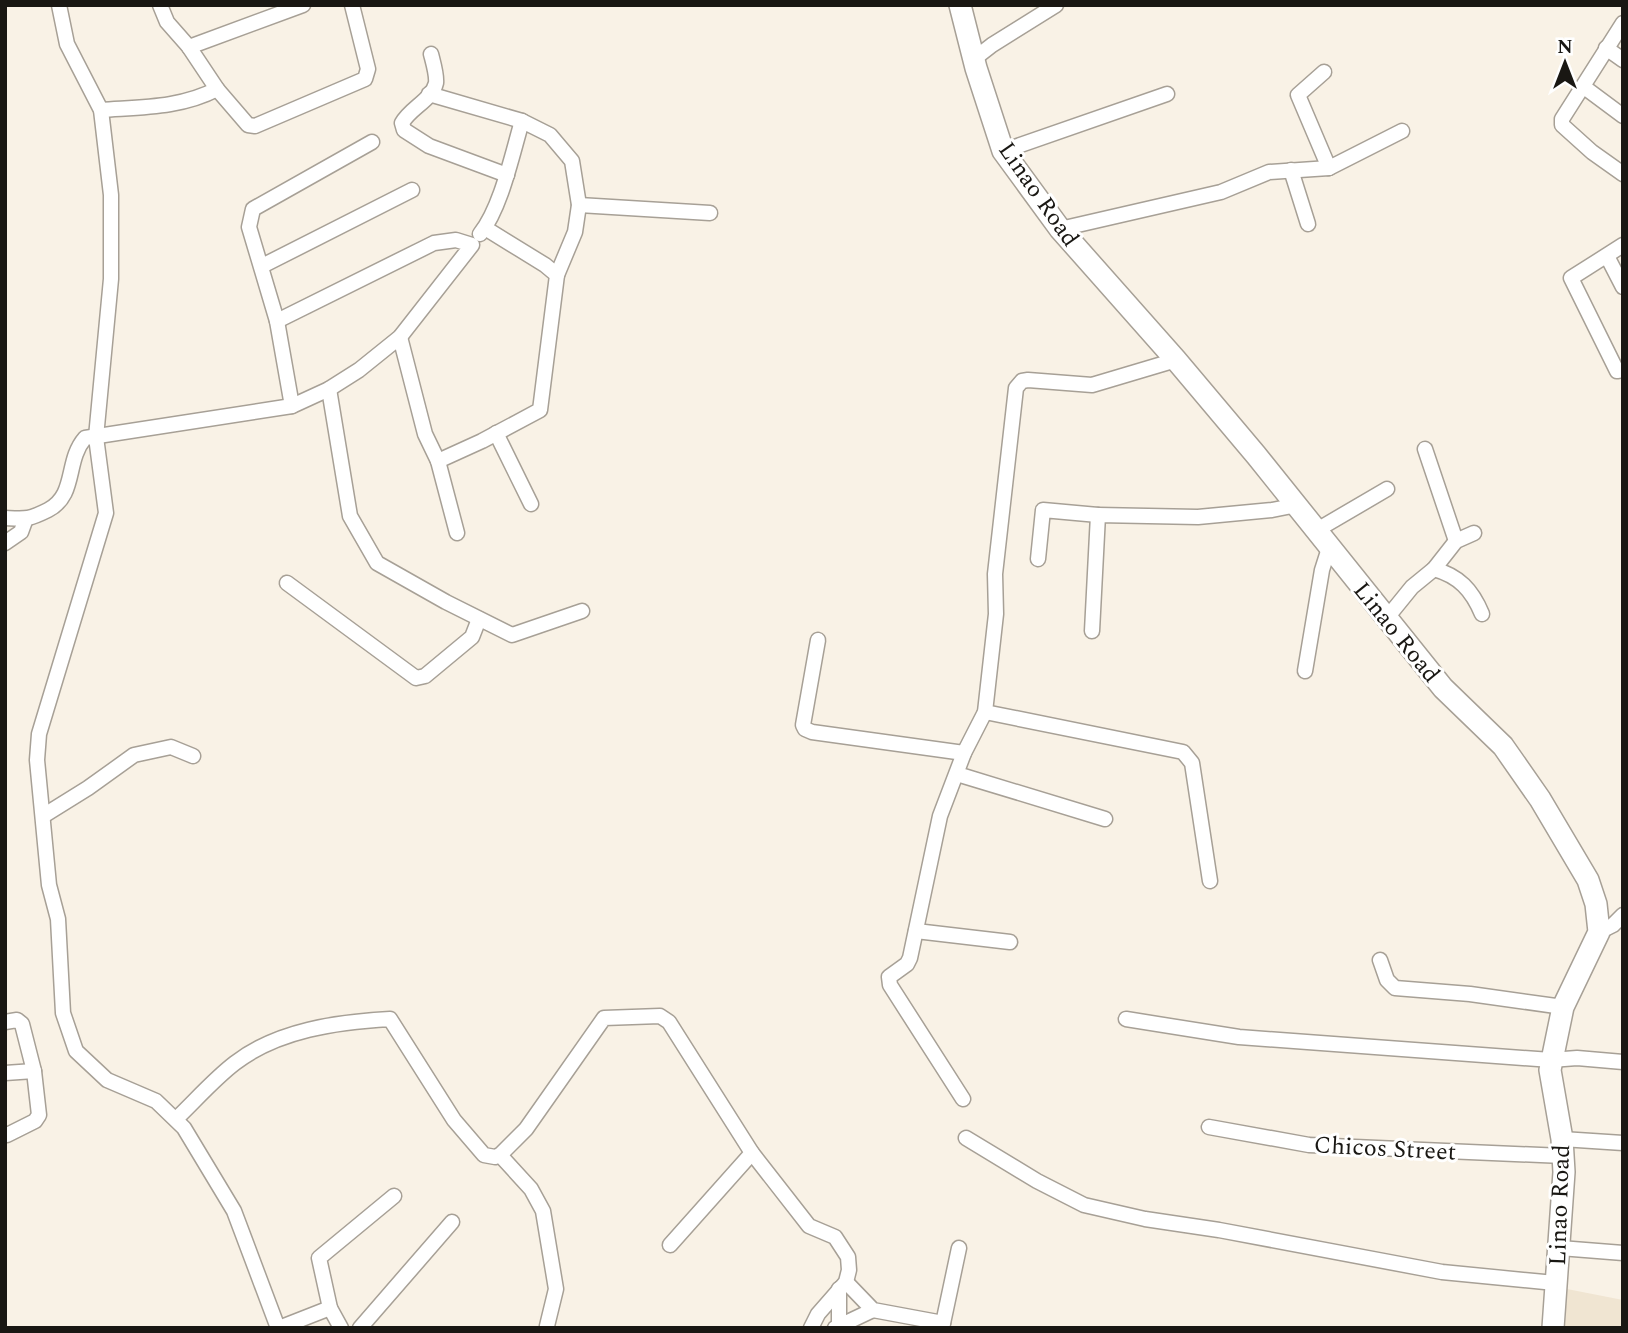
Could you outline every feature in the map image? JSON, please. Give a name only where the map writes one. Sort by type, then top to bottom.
[{"type":"street","points":[[59,5],[67,44],[101,110],[111,195],[111,279],[96,437],[106,513],[39,734],[37,760],[49,885],[58,919],[62,1013],[76,1051],[107,1080],[156,1101],[184,1128],[234,1212],[279,1328],[330,1308]]},
{"type":"street","points":[[160,5],[167,22],[189,47],[217,89],[248,125],[255,126],[365,79],[368,69],[352,5]]},
{"type":"street","points":[[189,47],[303,5]]},
{"type":"street","name":"Linao Road","points":[[960,5],[1003,151],[1060,229],[1176,360],[1297,505],[1443,688],[1503,746],[1540,799],[1588,880],[1596,904],[1599,932],[1563,1007],[1550,1070],[1564,1172],[1553,1328]]},
{"type":"street","points":[[974,59],[1056,5]]},
{"type":"street","points":[[1623,23],[1564,114],[1562,125],[1592,152],[1623,174]]},
{"type":"street","points":[[1606,48],[1623,60]]},
{"type":"street","points":[[431,54],[436,81],[429,94],[401,122],[404,130],[429,146],[507,175]]},
{"type":"street","points":[[1324,72],[1298,95],[1329,168]]},
{"type":"street","points":[[1584,87],[1623,116]]},
{"type":"street","points":[[101,110],[181,103],[217,89]]},
{"type":"street","points":[[429,94],[522,121],[550,135],[572,161],[579,205],[575,232],[557,275],[540,410],[438,461]]},
{"type":"street","points":[[1003,151],[1167,94]]},
{"type":"street","points":[[5,518],[25,521],[57,506],[64,499],[85,438],[292,405],[329,389],[359,370],[401,337],[485,228],[507,175],[522,121]]},
{"type":"street","points":[[1060,229],[1220,192],[1269,172],[1329,168],[1402,131]]},
{"type":"street","points":[[292,405],[277,321],[249,227],[253,209],[372,142]]},
{"type":"street","points":[[1291,170],[1308,223]]},
{"type":"street","points":[[261,266],[412,190]]},
{"type":"street","points":[[579,205],[710,213]]},
{"type":"street","points":[[485,228],[557,275]]},
{"type":"street","points":[[277,321],[434,243],[456,240],[471,245]]},
{"type":"street","points":[[1623,245],[1571,278],[1617,371],[1623,370]]},
{"type":"street","points":[[1607,256],[1623,287]]},
{"type":"street","points":[[401,337],[425,434],[438,461],[457,533]]},
{"type":"street","points":[[963,1099],[890,985],[891,975],[907,964],[940,816],[964,753],[985,712],[996,614],[995,573],[1018,385],[1028,380],[1091,384],[1176,360]]},
{"type":"street","points":[[329,389],[350,516],[377,563],[479,619],[514,635],[582,611]]},
{"type":"street","points":[[496,433],[531,504]]},
{"type":"street","points":[[1425,449],[1456,541]]},
{"type":"street","points":[[1317,530],[1387,489]]},
{"type":"street","points":[[1038,559],[1043,510],[1198,517],[1297,505]]},
{"type":"street","points":[[1092,631],[1098,514]]},
{"type":"street","points":[[5,543],[21,532],[25,521]]},
{"type":"street","points":[[1386,619],[1412,587],[1434,569],[1456,541],[1474,533]]},
{"type":"street","points":[[1305,671],[1322,570],[1329,548]]},
{"type":"street","points":[[1434,569],[1462,582],[1482,614]]},
{"type":"street","points":[[287,583],[416,678],[425,676],[472,637],[479,619]]},
{"type":"street","points":[[818,640],[803,725],[805,729],[964,753]]},
{"type":"street","points":[[985,712],[1183,752],[1189,756],[1210,881]]},
{"type":"street","points":[[43,816],[134,755],[171,747],[193,756]]},
{"type":"street","points":[[957,774],[1105,819]]},
{"type":"street","points":[[1599,932],[1613,925],[1623,915]]},
{"type":"street","points":[[916,931],[1010,942]]},
{"type":"street","points":[[1380,960],[1387,980],[1395,988],[1470,994],[1563,1007]]},
{"type":"street","points":[[176,1119],[235,1063],[258,1049],[296,1033],[359,1021],[390,1019],[454,1120],[484,1155],[495,1157],[526,1129],[604,1018],[660,1016],[669,1022],[751,1153],[809,1226],[835,1237],[844,1247],[849,1270],[843,1286],[837,1327]]},
{"type":"street","points":[[1126,1019],[1239,1038],[1551,1060],[1577,1058],[1623,1062]]},
{"type":"street","points":[[5,1022],[17,1020],[22,1024],[34,1071],[39,1115],[35,1121],[7,1135]]},
{"type":"street","points":[[5,1073],[34,1071]]},
{"type":"street","name":"Chicos Street","points":[[1209,1127],[1309,1145],[1562,1148],[1623,1143]]},
{"type":"street","points":[[966,1138],[1037,1181],[1084,1205],[1145,1219],[1219,1230],[1442,1272],[1555,1283]]},
{"type":"street","points":[[670,1245],[751,1153]]},
{"type":"street","points":[[500,1155],[531,1189],[543,1211],[556,1289],[547,1326]]},
{"type":"street","points":[[341,1328],[330,1308],[319,1258],[394,1196]]},
{"type":"street","points":[[360,1328],[452,1222]]},
{"type":"street","points":[[843,1286],[873,1310],[942,1325],[959,1248]]},
{"type":"street","points":[[1560,1248],[1623,1253]]},
{"type":"street","points":[[811,1328],[818,1314],[843,1286]]},
{"type":"street","points":[[837,1327],[873,1310]]},
{"type":"shaded area","points":[[1567,1289],[1623,1300],[1623,1328],[1565,1328]]}]
